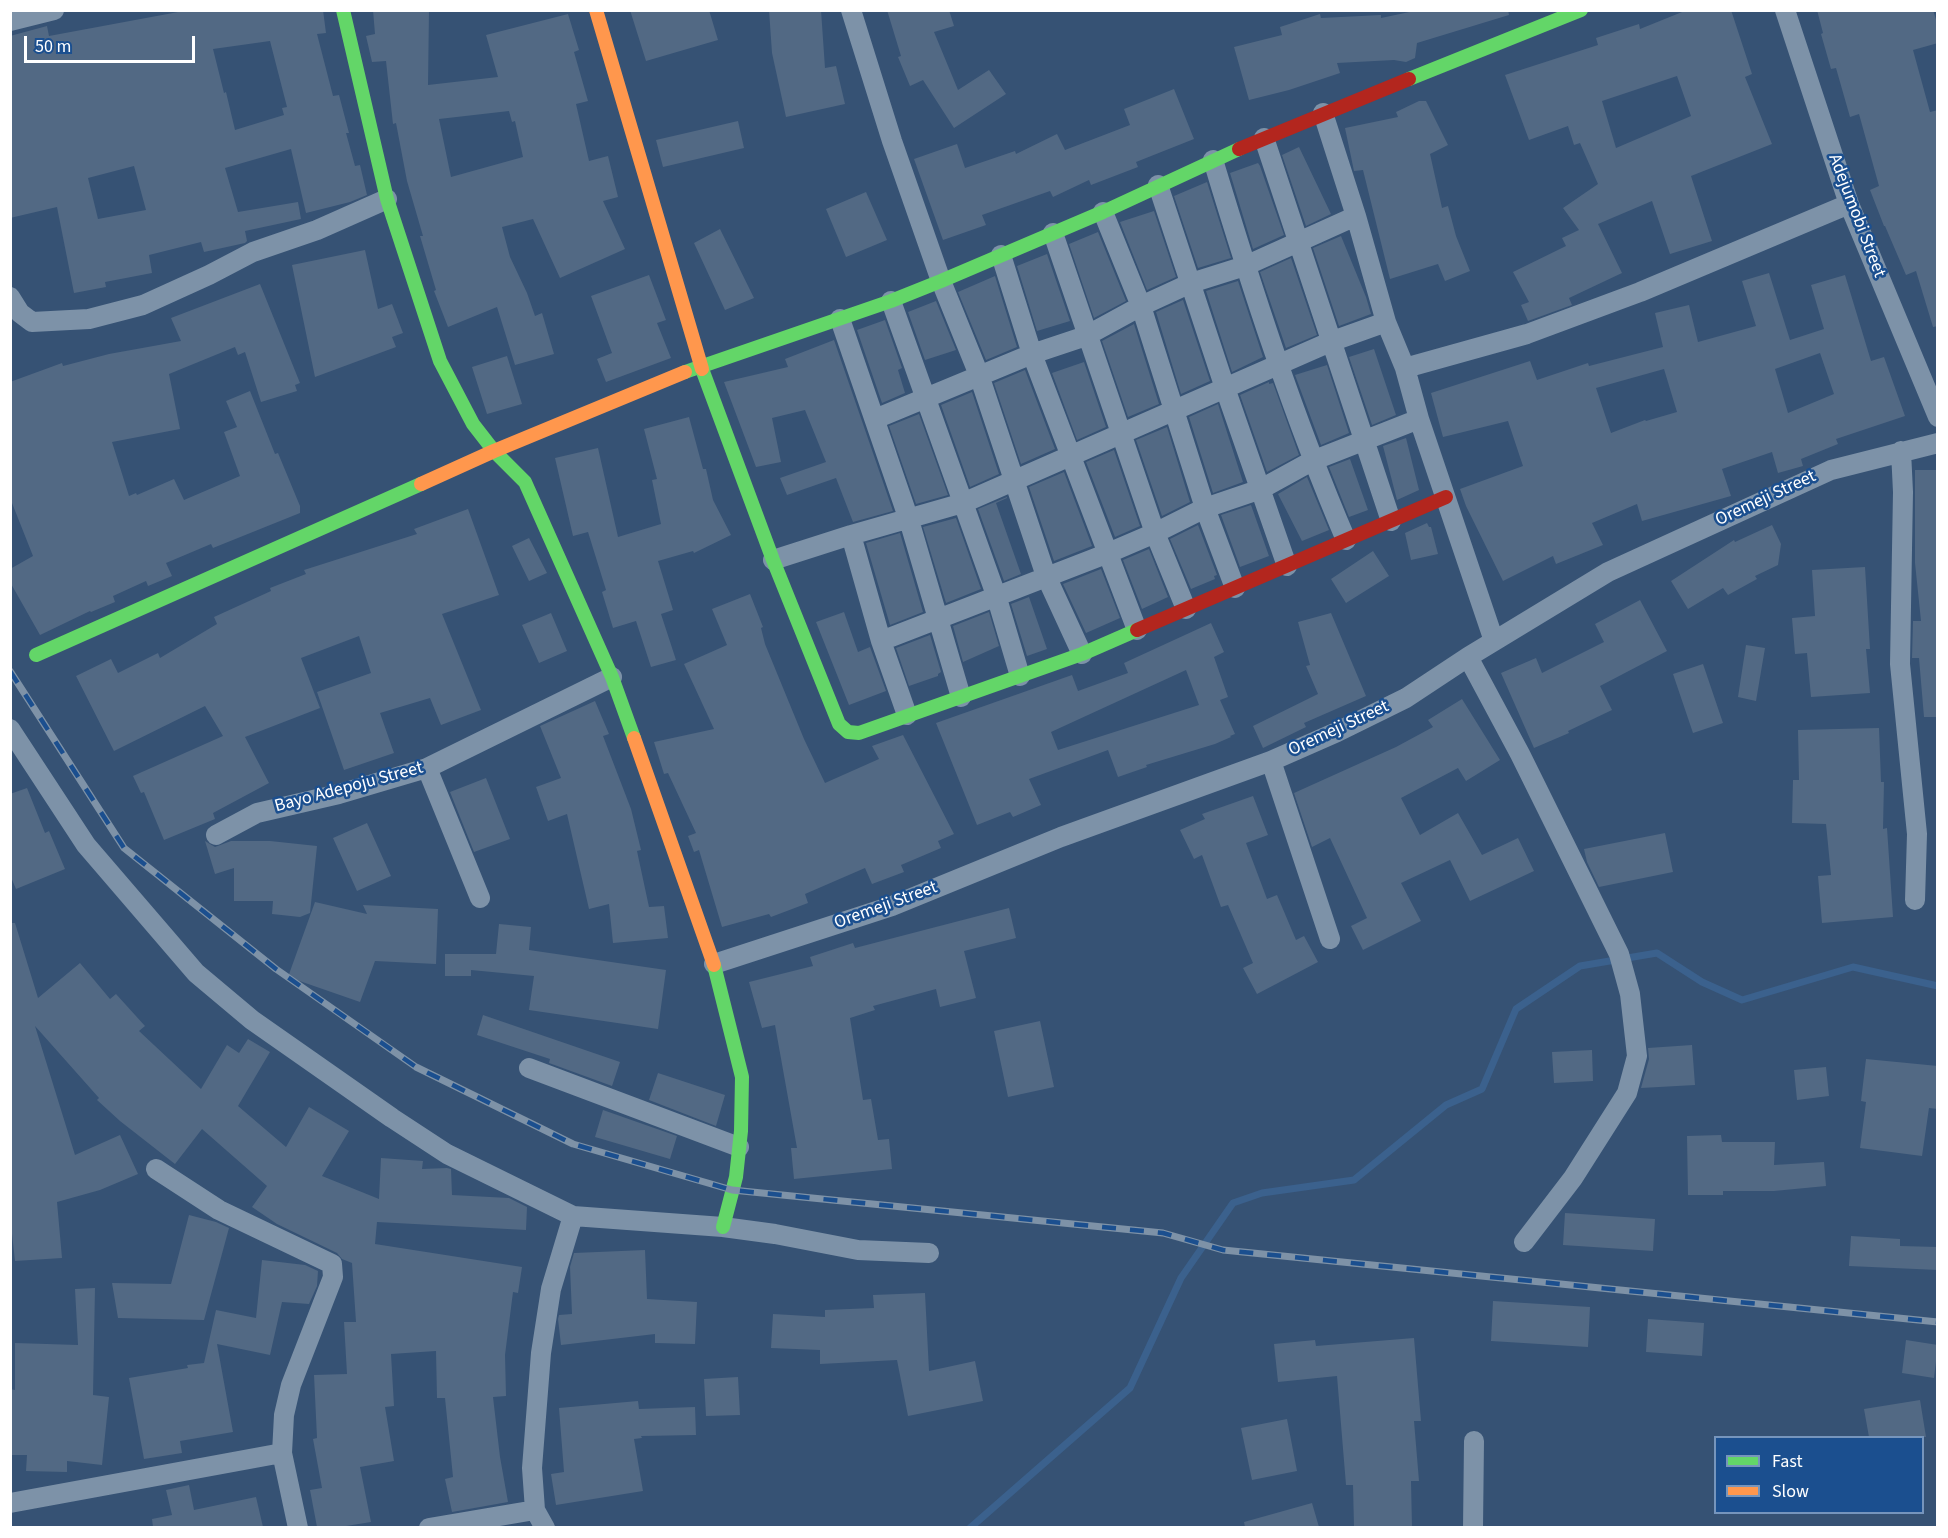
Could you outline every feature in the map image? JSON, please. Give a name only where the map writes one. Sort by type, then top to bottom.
[{"type":"street","points":[[10,21],[54,10]]},
{"type":"street","points":[[343,10],[387,199],[440,361],[473,424],[494,451],[525,482],[612,677],[714,964],[742,1077],[736,1177],[723,1227]]},
{"type":"street","points":[[596,10],[701,366],[773,560],[839,724],[848,732],[859,733],[1082,654],[1446,497]]},
{"type":"street","points":[[851,10],[892,141],[941,281],[979,375],[1046,576],[1082,654]]},
{"type":"street","points":[[36,655],[494,451],[701,366],[891,301],[941,281],[1103,212],[1213,160],[1323,113],[1581,10]]},
{"type":"street","name":"Adejumobi Street","points":[[1785,10],[1849,204],[1938,417]]},
{"type":"street","points":[[1323,113],[1356,216],[1386,322],[1405,368],[1419,419],[1494,641]]},
{"type":"street","points":[[1264,138],[1391,521]]},
{"type":"street","points":[[1213,160],[1278,366],[1312,461],[1346,540]]},
{"type":"street","points":[[1158,185],[1287,566]]},
{"type":"street","points":[[10,297],[20,313],[32,322],[89,319],[143,305],[253,252],[316,230],[387,199]]},
{"type":"street","points":[[1405,368],[1538,330],[1640,292],[1849,204]]},
{"type":"street","points":[[1103,212],[1141,306],[1205,508],[1235,588]]},
{"type":"street","points":[[875,419],[1032,354],[1086,336],[1141,306],[1191,283],[1245,266],[1356,216]]},
{"type":"street","points":[[1053,233],[1086,336],[1155,533],[1186,609]]},
{"type":"street","points":[[1001,255],[1032,354],[1106,554],[1137,630]]},
{"type":"street","points":[[891,301],[996,595],[1020,676]]},
{"type":"street","points":[[840,319],[909,520],[961,697]]},
{"type":"street","points":[[773,560],[963,503],[1330,342],[1386,322]]},
{"type":"street","points":[[881,641],[1106,554],[1205,508],[1261,489],[1312,461],[1419,419]]},
{"type":"street","name":"Oremeji Street","points":[[714,964],[892,906],[1061,837],[1271,761],[1406,698],[1468,657],[1608,572],[1830,470],[1938,442]]},
{"type":"street","points":[[1901,451],[1903,492],[1900,664],[1917,834],[1915,900]]},
{"type":"street","points":[[851,535],[881,641],[907,715]]},
{"type":"street","points":[[1468,657],[1520,754],[1619,954],[1630,994],[1637,1056],[1627,1093],[1573,1178],[1524,1242]]},
{"type":"street","name":"Bayo Adepoju Street","points":[[216,834],[257,813],[339,794],[427,768],[612,677]]},
{"type":"street","points":[[10,729],[86,845],[196,973],[252,1020],[438,1148],[573,1216],[723,1227],[775,1234],[858,1250],[929,1253]]},
{"type":"street","points":[[1271,761],[1330,939]]},
{"type":"street","points":[[427,768],[480,897]]},
{"type":"street","points":[[530,1068],[739,1147]]},
{"type":"street","points":[[156,1169],[219,1210],[332,1264],[333,1277],[291,1385],[284,1415],[282,1453],[298,1527]]},
{"type":"street","points":[[429,1527],[540,1519],[532,1468],[541,1353],[551,1289],[573,1216]]},
{"type":"street","points":[[1473,1527],[1474,1441]]},
{"type":"street","points":[[10,1503],[282,1453]]},
{"type":"building","points":[[189,10],[323,10],[326,33],[317,34],[333,96],[339,95],[355,166],[360,165],[367,195],[350,202],[306,213],[291,149],[225,168],[238,212],[298,202],[301,219],[245,231],[247,241],[245,243],[204,252],[201,242],[149,255],[152,273],[105,282],[106,287],[74,293],[57,207],[10,218],[10,36],[47,26],[49,36]],"holes":[[[270,41],[287,107],[282,108],[284,115],[235,130],[213,49]],[[134,166],[146,210],[98,219],[88,178]]]},
{"type":"building","points":[[373,10],[429,10],[428,85],[498,77],[486,35],[568,14],[579,50],[574,52],[588,101],[576,104],[589,161],[608,156],[618,197],[603,201],[625,249],[560,278],[533,219],[502,227],[510,257],[535,316],[542,313],[554,354],[515,365],[497,307],[448,327],[434,291],[436,290],[420,236],[423,236],[407,181],[396,123],[393,124],[386,61],[372,62],[366,36],[375,34]],"holes":[[[509,111],[512,122],[515,121],[523,157],[451,177],[439,119]]]},
{"type":"building","points":[[630,10],[709,10],[718,40],[646,61]]},
{"type":"building","points":[[769,10],[821,10],[825,68],[836,66],[845,104],[786,117],[772,53]]},
{"type":"building","points":[[887,10],[949,10],[954,26],[934,32],[958,90],[989,70],[1006,94],[954,128],[923,80],[910,86],[898,57],[901,56]]},
{"type":"building","points":[[1419,10],[1508,10],[1509,15],[1417,43],[1415,58],[1406,62],[1394,60],[1337,63],[1340,73],[1249,100],[1234,47],[1282,35],[1280,27],[1320,14],[1321,18],[1381,15],[1381,18]]},
{"type":"building","points":[[1687,10],[1731,10],[1752,74],[1745,77],[1772,144],[1691,176],[1712,241],[1670,254],[1652,201],[1598,224],[1622,273],[1569,298],[1572,305],[1528,321],[1521,305],[1529,302],[1513,272],[1566,246],[1562,238],[1579,230],[1563,208],[1598,184],[1580,143],[1574,145],[1568,126],[1529,140],[1505,75],[1598,45],[1596,38],[1639,24],[1640,29]],"holes":[[[1677,76],[1691,116],[1616,148],[1602,101]]]},
{"type":"building","points":[[1817,10],[1933,10],[1938,26],[1938,43],[1913,50],[1930,112],[1938,110],[1938,326],[1933,327],[1916,271],[1906,275],[1870,190],[1879,186],[1859,114],[1850,117],[1836,68],[1831,69]]},
{"type":"building","points":[[1174,89],[1194,139],[1136,162],[1138,167],[1091,185],[1089,180],[1053,197],[1050,191],[982,215],[986,225],[943,240],[914,159],[957,144],[965,168],[1015,151],[1016,154],[1057,134],[1065,150],[1130,125],[1124,109]]},
{"type":"building","points":[[1419,101],[1426,101],[1448,145],[1430,154],[1442,208],[1448,206],[1456,236],[1470,271],[1445,281],[1438,264],[1390,279],[1363,170],[1354,171],[1345,128],[1398,117],[1396,112]]},
{"type":"building","points":[[738,121],[744,148],[663,167],[656,140]]},
{"type":"building","points":[[1299,147],[1331,214],[1306,226],[1282,155]]},
{"type":"building","points":[[1258,163],[1284,235],[1253,249],[1230,173]]},
{"type":"building","points":[[1207,182],[1231,258],[1198,268],[1174,196]]},
{"type":"building","points":[[866,192],[887,240],[846,257],[826,209]]},
{"type":"building","points":[[1154,211],[1176,277],[1147,290],[1120,222]]},
{"type":"building","points":[[720,229],[754,298],[725,310],[694,243]]},
{"type":"building","points":[[1098,232],[1126,301],[1094,318],[1069,244]]},
{"type":"building","points":[[1341,236],[1371,314],[1339,326],[1313,248]]},
{"type":"building","points":[[365,250],[378,309],[392,304],[403,333],[392,337],[396,347],[315,377],[292,265]]},
{"type":"building","points":[[1047,254],[1070,321],[1037,331],[1017,266]]},
{"type":"building","points":[[1291,258],[1317,335],[1286,348],[1260,272]]},
{"type":"building","points":[[1769,273],[1790,340],[1824,329],[1811,285],[1845,275],[1871,361],[1884,357],[1905,416],[1836,439],[1838,444],[1801,459],[1803,466],[1778,473],[1772,452],[1722,469],[1731,496],[1642,521],[1637,504],[1592,523],[1603,545],[1556,564],[1553,556],[1503,581],[1460,489],[1523,466],[1508,421],[1443,437],[1431,393],[1530,361],[1537,380],[1588,363],[1589,366],[1663,347],[1655,313],[1689,305],[1698,342],[1756,326],[1742,281]],"holes":[[[1820,353],[1834,394],[1788,413],[1775,369]],[[1664,369],[1677,412],[1645,420],[1611,433],[1596,388]]]},
{"type":"building","points":[[649,275],[666,320],[657,323],[671,358],[606,382],[597,359],[612,353],[591,296]]},
{"type":"building","points":[[995,276],[1017,347],[986,360],[958,292]]},
{"type":"building","points":[[1238,281],[1263,357],[1232,372],[1206,291]]},
{"type":"building","points":[[260,284],[300,383],[295,385],[297,391],[261,402],[245,352],[238,355],[235,347],[169,374],[180,429],[112,442],[129,496],[136,493],[137,495],[174,479],[184,500],[240,476],[224,432],[237,427],[226,401],[250,391],[275,454],[278,453],[300,506],[300,513],[213,548],[211,544],[166,563],[172,576],[148,586],[146,581],[113,596],[115,602],[90,611],[40,635],[10,582],[10,569],[33,556],[10,498],[10,382],[62,363],[63,366],[109,354],[181,341],[171,318]]},
{"type":"building","points":[[1183,300],[1210,381],[1181,394],[1156,312]]},
{"type":"building","points":[[936,301],[956,350],[925,360],[908,312]]},
{"type":"building","points":[[885,320],[902,368],[898,370],[905,393],[882,403],[857,330]]},
{"type":"building","points":[[1134,324],[1159,404],[1128,417],[1102,341]]},
{"type":"building","points":[[834,340],[893,511],[853,522],[836,478],[787,495],[780,478],[826,462],[805,410],[772,418],[781,462],[756,467],[724,382],[788,367],[785,359]]},
{"type":"building","points":[[1374,349],[1396,415],[1372,425],[1349,357]]},
{"type":"building","points":[[507,356],[522,404],[487,414],[472,367]]},
{"type":"building","points":[[1084,362],[1106,427],[1077,440],[1052,373]]},
{"type":"building","points":[[1327,365],[1349,433],[1321,445],[1295,375]]},
{"type":"building","points":[[1025,370],[1055,449],[1021,464],[994,383]]},
{"type":"building","points":[[1269,382],[1269,384],[1273,383],[1299,455],[1267,472],[1240,395]]},
{"type":"building","points":[[972,392],[999,474],[970,487],[941,405]]},
{"type":"building","points":[[1218,404],[1243,482],[1213,493],[1189,417]]},
{"type":"building","points":[[919,414],[948,495],[916,504],[889,426]]},
{"type":"building","points":[[689,417],[703,469],[706,469],[713,500],[731,535],[694,553],[693,551],[658,561],[673,610],[661,614],[676,660],[651,667],[636,621],[613,628],[602,592],[606,590],[588,532],[573,536],[555,458],[598,448],[618,537],[661,524],[652,480],[657,479],[644,429]]},
{"type":"building","points":[[1167,427],[1190,502],[1162,516],[1136,440]]},
{"type":"building","points":[[1406,438],[1419,490],[1397,500],[1383,446]]},
{"type":"building","points":[[1114,450],[1140,526],[1115,537],[1086,462]]},
{"type":"building","points":[[1350,459],[1368,510],[1349,517],[1329,467]]},
{"type":"building","points":[[1915,470],[1938,470],[1938,717],[1924,717],[1919,658],[1912,658],[1913,621],[1921,621],[1915,563]]},
{"type":"building","points":[[1064,472],[1092,546],[1054,561],[1029,487]]},
{"type":"building","points":[[1307,477],[1329,530],[1302,541],[1278,494]]},
{"type":"building","points":[[1007,497],[996,503],[1021,574],[1004,581],[978,509]]},
{"type":"building","points":[[1251,505],[1269,556],[1240,567],[1221,515]]},
{"type":"building","points":[[468,509],[499,595],[442,614],[481,710],[441,725],[430,698],[380,713],[394,753],[344,770],[317,692],[371,673],[359,636],[301,658],[320,708],[245,737],[269,783],[213,813],[215,819],[164,840],[144,792],[141,793],[133,776],[223,736],[205,706],[114,751],[76,676],[111,659],[118,673],[158,653],[160,658],[217,624],[214,617],[271,591],[270,588],[306,574],[304,570],[417,534],[414,529]]},
{"type":"building","points":[[956,518],[981,589],[946,603],[923,527]]},
{"type":"building","points":[[1427,523],[1431,527],[1438,554],[1411,560],[1405,533]]},
{"type":"building","points":[[1198,525],[1217,575],[1214,576],[1215,579],[1191,589],[1170,539]]},
{"type":"building","points":[[1772,525],[1781,544],[1778,565],[1755,576],[1757,579],[1728,595],[1723,588],[1688,609],[1671,581],[1734,540],[1735,542]]},
{"type":"building","points":[[900,533],[923,612],[890,625],[866,543]]},
{"type":"building","points":[[529,538],[547,573],[529,581],[512,546]]},
{"type":"building","points":[[1149,549],[1168,597],[1142,609],[1123,560]]},
{"type":"building","points":[[1373,551],[1389,576],[1346,603],[1331,579]]},
{"type":"building","points":[[1865,567],[1870,649],[1866,649],[1870,693],[1811,697],[1807,653],[1795,654],[1792,618],[1815,616],[1812,570]]},
{"type":"building","points":[[1101,569],[1120,618],[1086,633],[1063,584]]},
{"type":"building","points":[[750,594],[763,627],[761,628],[765,644],[804,739],[825,783],[879,759],[872,746],[903,735],[954,834],[938,841],[941,848],[901,865],[904,872],[872,884],[865,868],[805,894],[808,903],[771,917],[769,914],[722,927],[699,850],[694,852],[688,836],[696,833],[668,773],[664,774],[654,742],[714,729],[684,664],[727,645],[712,609]]},
{"type":"building","points":[[1029,597],[1047,649],[1027,656],[1011,604]]},
{"type":"building","points":[[1640,600],[1667,651],[1600,686],[1612,710],[1568,731],[1569,733],[1534,748],[1501,673],[1536,658],[1542,673],[1604,642],[1595,624]]},
{"type":"building","points":[[844,612],[858,652],[870,647],[886,691],[849,705],[816,622]]},
{"type":"building","points":[[989,612],[999,646],[963,662],[953,626]]},
{"type":"building","points":[[551,613],[567,651],[539,663],[522,625]]},
{"type":"building","points":[[1331,613],[1366,696],[1304,723],[1306,727],[1263,748],[1253,726],[1318,694],[1306,666],[1310,665],[1298,622]]},
{"type":"building","points":[[1211,623],[1224,652],[1214,657],[1228,697],[1220,700],[1235,734],[1215,744],[1146,765],[1147,767],[1118,777],[1108,750],[1029,779],[1041,805],[1013,817],[1010,812],[977,825],[936,723],[1072,675],[1078,691],[1128,673],[1124,663]],"holes":[[[1186,670],[1199,705],[1058,750],[1051,732]]]},
{"type":"building","points":[[930,635],[941,672],[938,676],[909,686],[896,648]]},
{"type":"building","points":[[1746,645],[1765,648],[1756,701],[1738,697]]},
{"type":"building","points":[[1703,664],[1723,723],[1693,733],[1673,674]]},
{"type":"building","points":[[1462,699],[1500,760],[1466,781],[1458,768],[1401,798],[1420,835],[1458,813],[1482,855],[1518,838],[1534,871],[1470,901],[1450,860],[1401,883],[1421,921],[1363,950],[1351,926],[1367,918],[1330,838],[1312,847],[1294,793],[1396,747],[1433,727],[1428,720]]},
{"type":"building","points":[[595,701],[609,734],[603,736],[631,809],[641,850],[637,851],[649,907],[664,906],[668,938],[613,943],[609,904],[589,909],[567,814],[548,821],[536,787],[561,778],[540,726]]},
{"type":"building","points":[[1879,728],[1881,782],[1884,782],[1883,829],[1887,828],[1893,917],[1822,923],[1818,876],[1831,875],[1826,824],[1792,823],[1793,780],[1799,780],[1798,730]]},
{"type":"building","points":[[486,778],[510,839],[474,852],[450,792]]},
{"type":"building","points":[[27,788],[45,833],[49,831],[65,869],[16,889],[10,875],[10,794]]},
{"type":"building","points":[[1253,796],[1268,835],[1246,843],[1267,899],[1277,895],[1296,940],[1304,936],[1318,962],[1257,994],[1243,968],[1253,963],[1228,905],[1221,907],[1202,855],[1194,859],[1180,830],[1205,819],[1202,814]]},
{"type":"building","points":[[367,823],[391,876],[357,891],[333,838]]},
{"type":"building","points":[[1665,833],[1673,872],[1599,887],[1587,862],[1584,849]]},
{"type":"building","points":[[205,841],[215,847],[231,841],[270,841],[317,846],[310,913],[300,917],[272,914],[273,901],[234,901],[234,868],[215,874]]},
{"type":"building","points":[[315,902],[367,914],[363,905],[438,909],[436,964],[375,961],[360,1002],[288,977]]},
{"type":"building","points":[[1009,908],[1016,938],[964,951],[976,998],[940,1007],[936,989],[873,1006],[875,1010],[850,1018],[863,1100],[871,1099],[878,1140],[889,1139],[892,1169],[794,1179],[791,1148],[797,1148],[775,1025],[762,1028],[749,982],[813,966],[810,957],[853,943],[855,948]]},
{"type":"building","points":[[10,923],[15,923],[38,998],[80,963],[110,999],[116,994],[145,1026],[139,1031],[201,1089],[227,1045],[239,1053],[248,1039],[270,1052],[238,1106],[286,1147],[309,1107],[349,1131],[322,1176],[379,1199],[381,1158],[423,1161],[422,1169],[451,1169],[452,1195],[509,1198],[527,1207],[526,1230],[377,1222],[375,1244],[522,1267],[518,1293],[513,1292],[505,1355],[506,1396],[493,1397],[508,1502],[452,1512],[445,1479],[453,1477],[445,1398],[437,1398],[436,1351],[391,1354],[394,1406],[385,1407],[394,1461],[360,1467],[371,1522],[340,1527],[317,1527],[310,1490],[322,1488],[313,1439],[317,1438],[314,1375],[347,1374],[344,1322],[356,1322],[352,1263],[342,1259],[337,1253],[277,1224],[252,1207],[267,1186],[202,1129],[175,1164],[97,1100],[99,1098],[35,1026],[75,1155],[120,1135],[138,1174],[100,1190],[57,1202],[62,1258],[15,1261],[10,1216]]},
{"type":"building","points":[[499,924],[531,927],[529,950],[666,970],[658,1029],[529,1010],[534,976],[471,970],[471,976],[445,976],[445,954],[496,954]]},
{"type":"building","points":[[483,1015],[620,1062],[612,1086],[549,1063],[550,1059],[477,1035]]},
{"type":"building","points":[[1040,1021],[1054,1087],[1008,1097],[994,1031]]},
{"type":"building","points":[[1692,1045],[1695,1085],[1641,1088],[1649,1059],[1648,1048]]},
{"type":"building","points":[[1592,1050],[1593,1081],[1554,1083],[1552,1052]]},
{"type":"building","points":[[1866,1059],[1938,1066],[1938,1109],[1929,1108],[1922,1156],[1860,1148],[1866,1102],[1861,1101]]},
{"type":"building","points":[[1826,1067],[1829,1096],[1797,1100],[1794,1070]]},
{"type":"building","points":[[658,1073],[725,1095],[716,1126],[649,1100]]},
{"type":"building","points":[[603,1110],[677,1136],[670,1159],[595,1137]]},
{"type":"building","points":[[1721,1135],[1722,1142],[1775,1142],[1774,1165],[1824,1162],[1826,1186],[1774,1191],[1723,1191],[1723,1195],[1688,1195],[1687,1136]]},
{"type":"building","points":[[1565,1213],[1655,1219],[1653,1251],[1563,1245]]},
{"type":"building","points":[[189,1215],[229,1228],[204,1320],[118,1318],[112,1283],[171,1284]]},
{"type":"building","points":[[1851,1236],[1900,1239],[1900,1246],[1938,1247],[1938,1270],[1849,1266]]},
{"type":"building","points":[[645,1250],[647,1299],[697,1302],[695,1344],[655,1343],[655,1334],[561,1345],[558,1319],[559,1315],[572,1314],[570,1267],[574,1253]]},
{"type":"building","points":[[262,1260],[305,1265],[318,1271],[317,1286],[309,1304],[282,1302],[270,1355],[217,1344],[233,1432],[180,1441],[182,1453],[144,1459],[129,1378],[204,1363],[216,1310],[256,1318]]},
{"type":"building","points":[[95,1288],[93,1395],[109,1397],[102,1465],[67,1461],[67,1472],[26,1471],[27,1455],[10,1455],[10,1389],[15,1390],[15,1343],[78,1345],[75,1289]]},
{"type":"building","points":[[925,1293],[929,1371],[975,1361],[983,1401],[908,1416],[897,1360],[820,1364],[820,1350],[771,1348],[773,1314],[825,1317],[825,1310],[874,1308],[873,1295]]},
{"type":"building","points":[[1493,1301],[1590,1307],[1588,1347],[1491,1341]]},
{"type":"building","points":[[1648,1319],[1704,1323],[1702,1356],[1646,1352]]},
{"type":"building","points":[[1414,1338],[1421,1421],[1414,1421],[1419,1481],[1411,1481],[1412,1527],[1354,1527],[1353,1485],[1346,1485],[1337,1376],[1278,1382],[1274,1344],[1315,1340],[1316,1346]]},
{"type":"building","points":[[1906,1340],[1938,1345],[1934,1378],[1902,1373]]},
{"type":"building","points":[[738,1377],[740,1415],[706,1416],[704,1379]]},
{"type":"building","points":[[1920,1400],[1926,1437],[1869,1436],[1864,1409]]},
{"type":"building","points":[[638,1401],[639,1409],[695,1407],[696,1435],[641,1436],[642,1438],[634,1439],[643,1491],[556,1505],[551,1474],[564,1472],[559,1408]]},
{"type":"building","points":[[1287,1419],[1297,1471],[1252,1480],[1241,1428]]},
{"type":"building","points":[[189,1485],[194,1510],[256,1497],[263,1527],[153,1527],[152,1519],[172,1515],[166,1490]]},
{"type":"building","points":[[1312,1503],[1319,1527],[1245,1527],[1244,1522]]},
{"type":"waterway","points":[[970,1528],[1130,1388],[1181,1278],[1233,1203],[1262,1193],[1354,1180],[1446,1105],[1482,1089],[1516,1009],[1580,966],[1657,953],[1702,982],[1742,1000],[1853,967],[1938,986]]},
{"type":"railway","points":[[10,671],[124,848],[276,969],[416,1067],[573,1144],[732,1190],[1163,1233],[1223,1250],[1938,1322]]},
{"type":"traffic: fast","points":[[343,10],[387,199],[440,361],[473,424],[494,451],[525,482],[612,677],[634,738]]},
{"type":"traffic: fast","points":[[1409,79],[1581,10]]},
{"type":"traffic: fast","points":[[685,372],[891,301],[941,281],[1103,212],[1239,149]]},
{"type":"traffic: fast","points":[[702,369],[773,560],[839,724],[848,732],[859,733],[1082,654],[1137,630]]},
{"type":"traffic: fast","points":[[36,655],[421,484]]},
{"type":"traffic: fast","points":[[714,965],[742,1077],[741,1131],[736,1177],[723,1227]]},
{"type":"traffic: slow","points":[[596,10],[702,369]]},
{"type":"traffic: slow","points":[[421,484],[494,451],[685,372]]},
{"type":"traffic: slow","points":[[634,738],[714,965]]},
{"type":"traffic: jam","points":[[1239,149],[1409,79]]},
{"type":"traffic: jam","points":[[1137,630],[1446,497]]}]
